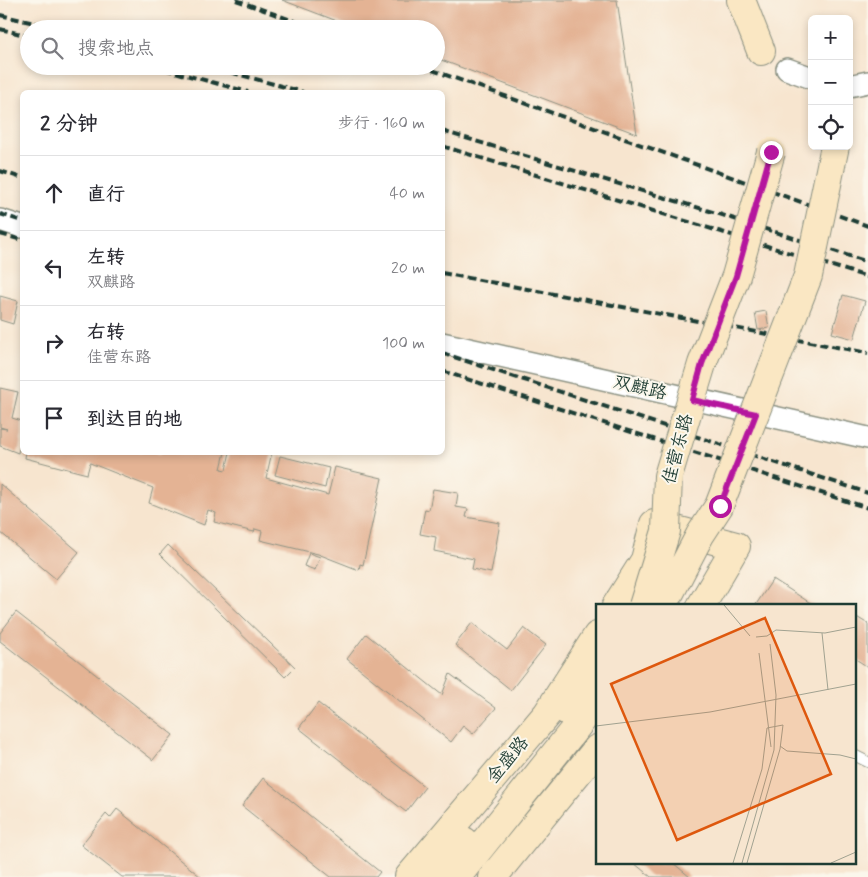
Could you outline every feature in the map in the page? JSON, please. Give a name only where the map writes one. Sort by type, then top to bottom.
[{"type":"street","points":[[741,0],[761,51]]},
{"type":"street","points":[[787,69],[808,77]]},
{"type":"street","points":[[853,85],[868,82]]},
{"type":"street","points":[[664,604],[700,535],[720,506],[808,276],[834,150]]},
{"type":"street","name":"佳营东路","points":[[644,604],[666,530],[667,483],[702,364],[736,276],[771,152]]},
{"type":"street","points":[[0,220],[20,226]]},
{"type":"street","name":"双麒路","points":[[445,344],[868,438]]},
{"type":"street","points":[[617,604],[645,560],[654,524],[736,546],[702,604]]},
{"type":"street","name":"金盛路","points":[[409,877],[547,714],[596,638]]},
{"type":"street","points":[[435,877],[596,675]]},
{"type":"street","points":[[456,877],[596,702]]},
{"type":"street","points":[[493,877],[596,749]]},
{"type":"lane","points":[[856,757],[868,762]]},
{"type":"building","points":[[282,0],[617,0],[637,134],[445,61],[445,20],[334,20]]},
{"type":"building","points":[[843,295],[865,301],[854,339],[832,333]]},
{"type":"building","points":[[0,296],[18,301],[13,324],[0,320]]},
{"type":"building","points":[[766,311],[769,328],[758,330],[755,313]]},
{"type":"building","points":[[0,388],[18,392],[12,418],[20,420],[18,453],[0,446],[0,428],[7,429],[0,427]]},
{"type":"building","points":[[26,455],[224,455],[221,469],[226,470],[229,455],[271,455],[266,478],[328,495],[335,467],[382,478],[363,565],[360,564],[359,570],[318,554],[260,540],[262,531],[255,529],[254,532],[214,522],[216,513],[208,510],[204,525],[149,503],[153,488],[90,463],[87,474],[25,458]]},
{"type":"building","points":[[280,456],[329,468],[325,488],[275,475]]},
{"type":"building","points":[[0,484],[79,552],[56,579],[0,532]]},
{"type":"building","points":[[433,489],[458,493],[456,507],[468,509],[466,517],[500,523],[491,573],[472,569],[474,559],[434,551],[436,537],[420,534],[425,509],[429,510]]},
{"type":"building","points":[[168,545],[295,667],[285,677],[160,554]]},
{"type":"building","points":[[309,553],[320,557],[315,570],[304,566]]},
{"type":"building","points":[[773,579],[812,604],[756,604]]},
{"type":"building","points":[[16,612],[173,735],[153,760],[0,641],[0,633]]},
{"type":"building","points":[[856,617],[868,624],[868,667],[856,659]]},
{"type":"building","points":[[472,623],[507,650],[524,628],[546,645],[511,690],[455,645]]},
{"type":"building","points":[[366,634],[442,695],[450,674],[496,708],[473,734],[463,726],[451,742],[347,659]]},
{"type":"building","points":[[318,703],[425,787],[406,812],[299,728]]},
{"type":"building","points":[[263,778],[380,872],[376,877],[331,877],[242,806]]},
{"type":"building","points":[[117,809],[201,877],[122,877],[81,845],[106,814],[110,818]]},
{"type":"building","points":[[635,864],[674,864],[690,877],[651,877]]},
{"type":"railway","points":[[236,0],[291,20]]},
{"type":"railway","points":[[0,15],[21,20]]},
{"type":"railway","points":[[0,29],[20,34]]},
{"type":"railway","points":[[186,75],[241,90]]},
{"type":"railway","points":[[241,75],[296,90]]},
{"type":"railway","points":[[445,75],[868,226]]},
{"type":"railway","points":[[445,132],[716,213],[868,262]]},
{"type":"railway","points":[[445,147],[868,277]]},
{"type":"railway","points":[[0,171],[20,177]]},
{"type":"railway","points":[[0,214],[20,220]]},
{"type":"railway","points":[[0,234],[20,239]]},
{"type":"railway","points":[[445,274],[868,353]]},
{"type":"railway","points":[[445,354],[868,493]]},
{"type":"railway","points":[[445,372],[868,508]]},
{"type":"route","points":[[720,506],[756,414],[692,400],[702,364],[736,276],[771,152]]}]
